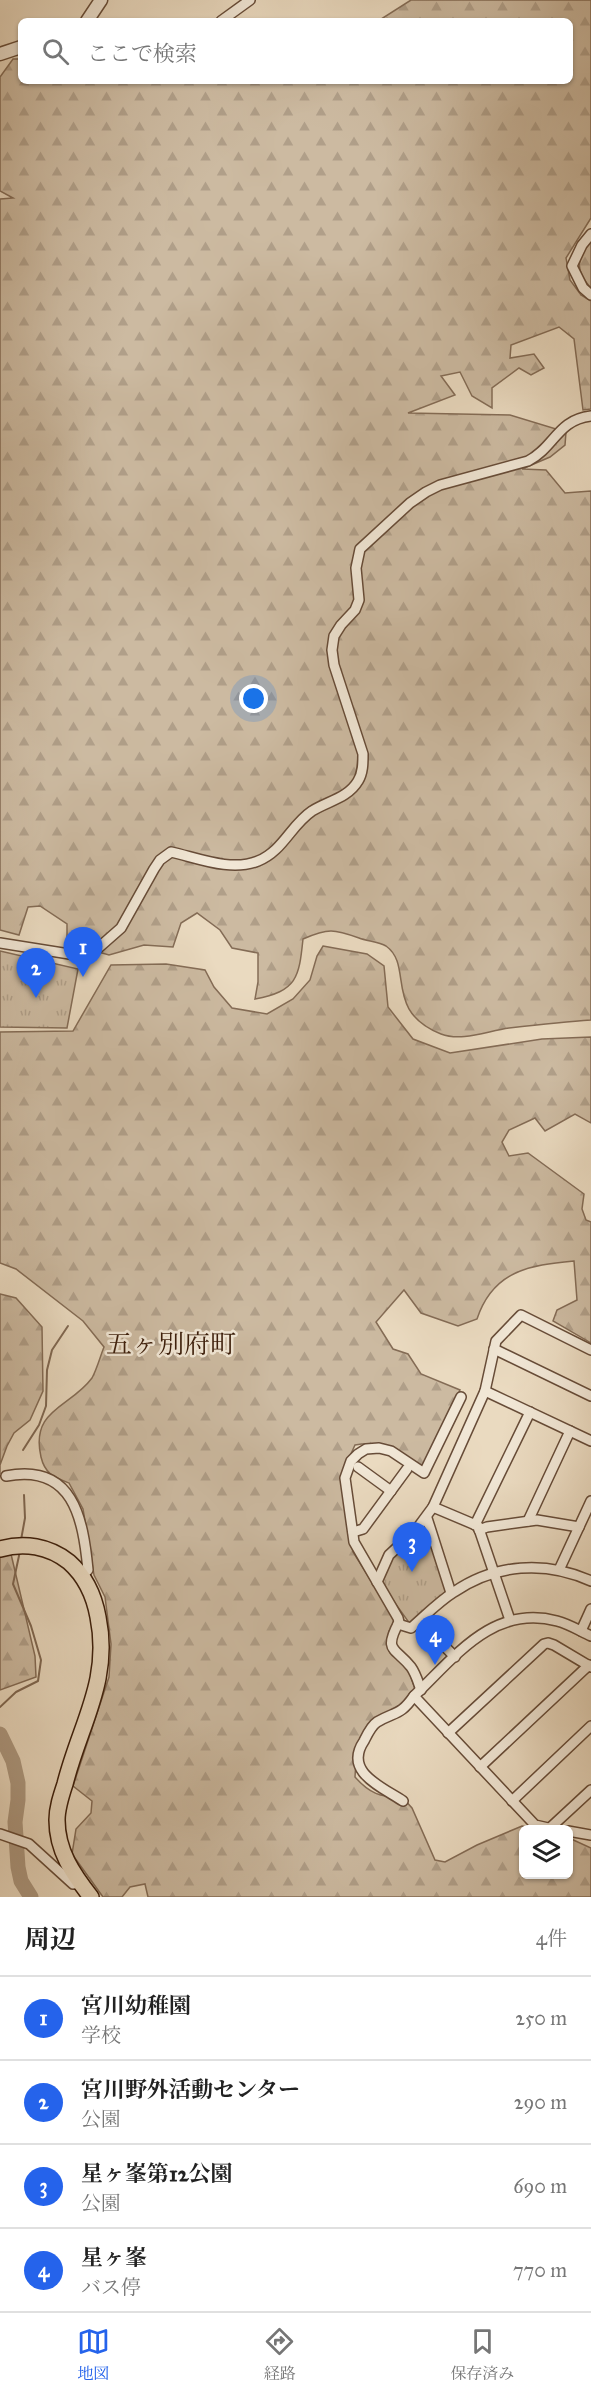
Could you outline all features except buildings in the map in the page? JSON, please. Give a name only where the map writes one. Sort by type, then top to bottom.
[{"type":"main road","points":[[0,1549],[19,1545],[39,1548],[56,1554],[78,1571],[89,1586],[97,1611],[101,1629],[102,1665],[98,1684],[68,1770],[57,1817],[60,1846],[80,1883],[91,1897]]},
{"type":"street","points":[[89,18],[101,0]]},
{"type":"street","points":[[225,18],[250,0]]},
{"type":"street","points":[[0,54],[18,48]]},
{"type":"street","points":[[591,234],[582,244],[572,266],[583,288],[591,295]]},
{"type":"street","points":[[0,943],[88,957],[121,928],[153,869],[171,852],[238,865],[258,861],[278,849],[302,819],[313,810],[350,792],[359,780],[363,766],[363,754],[334,665],[332,650],[334,636],[341,624],[355,610],[359,600],[357,568],[360,549],[410,503],[426,492],[440,485],[528,461],[539,455],[566,424],[579,417],[591,416]]},
{"type":"street","points":[[377,1582],[388,1555],[427,1518],[433,1507],[485,1391],[496,1341],[521,1315],[591,1350]]},
{"type":"street","points":[[494,1348],[591,1396]]},
{"type":"street","points":[[485,1391],[591,1441]]},
{"type":"street","points":[[461,1397],[424,1473],[392,1450],[366,1449],[351,1461],[345,1478],[354,1542],[398,1618],[391,1644],[409,1665],[418,1693],[448,1733],[534,1825]]},
{"type":"street","points":[[510,1620],[477,1527],[530,1412]]},
{"type":"street","points":[[528,1521],[570,1431]]},
{"type":"street","points":[[358,1467],[391,1491]]},
{"type":"street","points":[[353,1533],[363,1529],[407,1469]]},
{"type":"street","points":[[6,1476],[22,1473],[44,1478],[61,1486],[71,1497],[83,1531],[87,1557],[88,1570],[78,1571]]},
{"type":"street","points":[[559,1570],[591,1501]]},
{"type":"street","points":[[433,1507],[477,1527],[537,1520],[579,1527]]},
{"type":"street","points":[[427,1518],[451,1593]]},
{"type":"street","points":[[398,1624],[411,1628],[451,1593],[477,1578],[511,1568],[559,1570],[591,1581]]},
{"type":"street","points":[[580,1631],[591,1610]]},
{"type":"street","points":[[403,1801],[365,1777],[360,1769],[359,1747],[374,1725],[399,1714],[476,1638],[491,1628],[510,1620],[526,1617],[560,1621],[591,1636]]},
{"type":"street","points":[[420,1621],[455,1657]]},
{"type":"street","points":[[448,1733],[544,1644],[554,1645],[590,1666],[480,1767]]},
{"type":"street","points":[[512,1800],[591,1726]]},
{"type":"street","points":[[558,1825],[591,1790]]},
{"type":"street","points":[[573,1833],[591,1835]]},
{"type":"street","points":[[5,1835],[29,1844],[73,1884],[80,1883]]},
{"type":"green space","points":[[411,0],[591,0],[591,218],[566,258],[570,280],[581,295],[591,301],[591,409],[583,410],[574,339],[559,327],[511,345],[510,358],[534,354],[544,368],[531,375],[519,368],[492,388],[492,408],[472,396],[460,372],[441,376],[455,395],[408,413],[510,415],[566,432],[565,445],[550,457],[522,469],[546,470],[565,493],[591,491],[591,1020],[509,1028],[457,1037],[441,1034],[423,1024],[412,1013],[405,1001],[398,965],[394,955],[386,946],[331,931],[303,939],[300,964],[288,987],[269,996],[255,999],[258,982],[258,953],[232,948],[220,930],[197,913],[181,923],[173,947],[144,945],[109,955],[67,943],[67,924],[40,906],[28,907],[19,935],[0,930],[0,199],[13,198],[0,191],[0,77],[13,59],[18,59],[18,84],[573,84],[573,18],[383,18]]},
{"type":"green space","points":[[591,241],[591,288],[582,276],[579,265],[582,254]]},
{"type":"green space","points":[[323,946],[367,954],[384,966],[388,1007],[413,1039],[450,1053],[542,1039],[591,1037],[591,1123],[575,1114],[545,1131],[535,1118],[509,1130],[502,1142],[509,1156],[528,1153],[584,1194],[582,1209],[586,1220],[591,1222],[591,1343],[553,1321],[557,1310],[577,1300],[574,1261],[542,1265],[515,1273],[493,1290],[477,1319],[458,1326],[421,1313],[404,1290],[376,1322],[393,1349],[408,1354],[421,1374],[460,1390],[424,1465],[418,1465],[396,1451],[381,1445],[355,1445],[346,1465],[342,1486],[353,1552],[394,1617],[396,1624],[389,1631],[389,1651],[409,1671],[415,1689],[398,1711],[368,1724],[357,1745],[355,1777],[365,1787],[376,1793],[388,1797],[402,1797],[412,1808],[435,1860],[445,1862],[519,1827],[519,1879],[573,1879],[573,1840],[591,1848],[591,1897],[148,1897],[145,1884],[130,1887],[122,1897],[103,1897],[72,1854],[76,1829],[91,1813],[92,1801],[73,1786],[109,1677],[111,1644],[105,1597],[94,1575],[83,1509],[69,1483],[55,1477],[45,1467],[39,1441],[41,1429],[47,1419],[92,1378],[104,1347],[83,1321],[16,1269],[0,1263],[0,1032],[73,1031],[111,965],[166,964],[205,970],[214,987],[232,1008],[267,1014],[293,999],[310,980],[317,956]]},
{"type":"green space","points":[[0,951],[78,969],[67,1028],[0,1027]]},
{"type":"green space","points":[[0,1294],[16,1298],[42,1327],[43,1391],[30,1420],[14,1433],[0,1465]]},
{"type":"green space","points":[[423,1527],[426,1528],[446,1590],[410,1624],[382,1585],[383,1576],[396,1552]]},
{"type":"green space","points":[[11,1554],[35,1656],[36,1677],[0,1690],[0,1556]]},
{"type":"waterway","points":[[23,1450],[39,1425],[46,1406],[47,1370],[52,1350],[68,1326]]},
{"type":"waterway","points":[[21,1540],[25,1518],[24,1495]]},
{"type":"waterway","points":[[0,1707],[16,1692],[38,1681],[41,1660],[31,1626],[13,1584],[20,1551]]},
{"type":"waterway","points":[[0,1734],[13,1761],[18,1783],[15,1822],[18,1867],[21,1881],[31,1897]]},
{"type":"place","name":"宮川幼稚園","points":[[83,977]]},
{"type":"place","name":"宮川野外活動センター","points":[[36,998]]},
{"type":"place","name":"星ヶ峯第12公園","points":[[412,1572]]},
{"type":"place","name":"星ヶ峯","points":[[435,1665]]},
{"type":"district","name":"五ヶ別府町","points":[[171,1344]]}]
